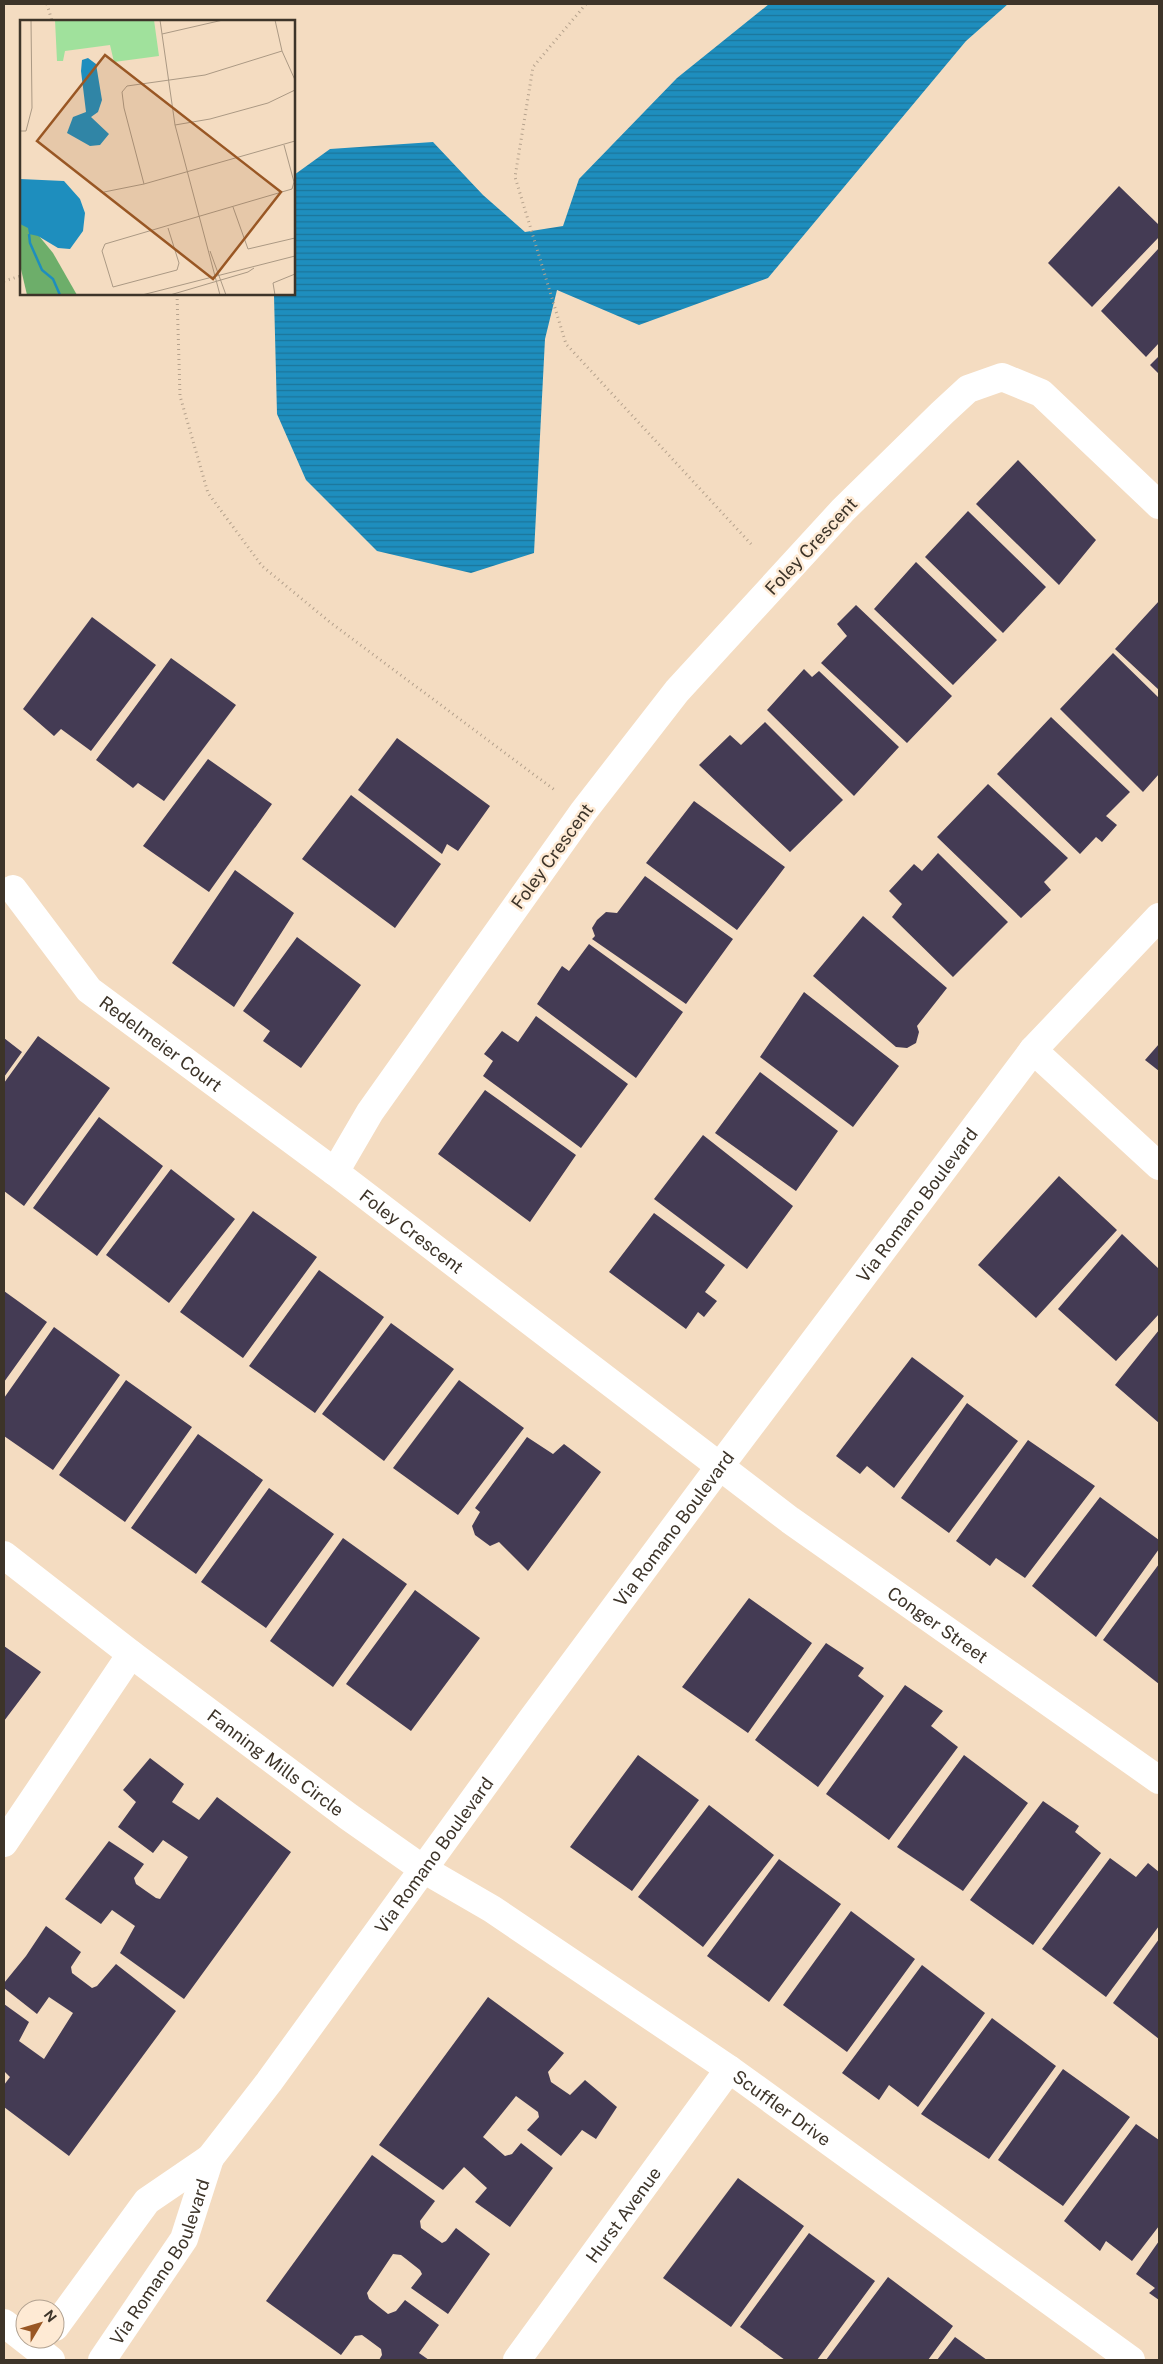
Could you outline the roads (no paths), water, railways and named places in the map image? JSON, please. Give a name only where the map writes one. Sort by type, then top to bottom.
[{"type":"street","name":"Foley Crescent","points":[[720,1466],[335,1172],[370,1112],[583,812],[677,691],[843,510],[968,389],[1002,377],[1041,393],[1159,505]]},
{"type":"street","name":"Redelmeier Court","points":[[13,889],[90,990],[335,1172]]},
{"type":"street","name":"Via Romano Boulevard","points":[[65,2313],[147,2201],[210,2158],[269,2082],[423,1869],[720,1466],[1033,1050],[1159,917]]},
{"type":"street","points":[[1033,1050],[1159,1166]]},
{"type":"street","name":"Conger Street","points":[[720,1466],[790,1520],[1159,1780]]},
{"type":"street","name":"Fanning Mills Circle","points":[[4,1555],[131,1654],[349,1817],[423,1869]]},
{"type":"street","points":[[4,1843],[131,1654]]},
{"type":"street","name":"Scuffler Drive","points":[[423,1869],[492,1909],[729,2069],[1131,2360]]},
{"type":"street","name":"Hurst Avenue","points":[[517,2360],[729,2069]]},
{"type":"street","name":"Via Romano Boulevard","points":[[102,2360],[184,2239],[210,2158]]},
{"type":"street","points":[[4,2323],[41,2352]]},
{"type":"water","points":[[769,4],[1008,4],[966,41],[768,278],[639,325],[557,290],[545,339],[534,553],[471,573],[377,551],[306,480],[277,414],[274,295],[295,295],[295,174],[330,149],[433,142],[483,195],[525,232],[563,226],[579,179],[677,78]]}]
